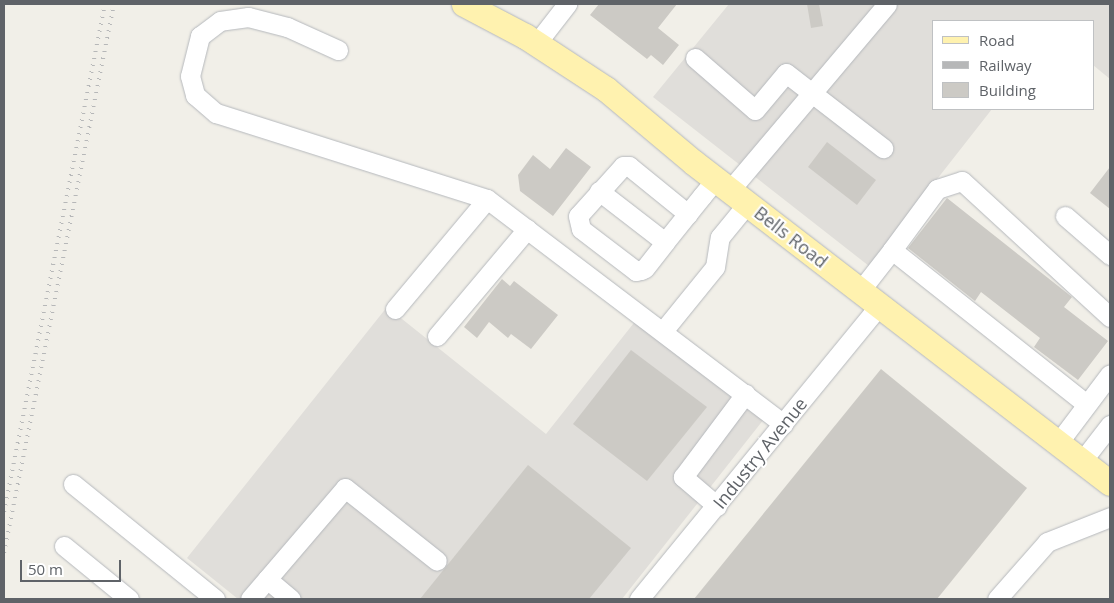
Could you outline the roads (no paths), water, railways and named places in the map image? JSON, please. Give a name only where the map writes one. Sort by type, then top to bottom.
[{"type":"main road","name":"Bells Road","points":[[464,4],[530,40],[606,89],[731,191],[1110,483]]},
{"type":"main road","points":[[503,4],[530,40]]},
{"type":"street","points":[[530,40],[567,4]]},
{"type":"street","points":[[688,214],[629,166],[623,166],[617,170],[578,216],[581,228],[636,271],[645,268],[688,214],[731,191],[887,4]]},
{"type":"street","points":[[338,50],[287,27],[248,17],[220,22],[200,36],[190,76],[195,95],[216,113],[487,200],[783,424]]},
{"type":"street","points":[[695,58],[755,110],[786,73],[883,148]]},
{"type":"street","name":"Industry Avenue","points":[[640,599],[783,424],[870,298],[892,250],[937,189],[962,181],[1110,317]]},
{"type":"street","points":[[662,331],[715,267],[731,191]]},
{"type":"street","points":[[599,192],[665,242]]},
{"type":"street","points":[[394,309],[487,200]]},
{"type":"street","points":[[1065,216],[1110,255]]},
{"type":"street","points":[[437,336],[527,229]]},
{"type":"street","points":[[892,250],[1086,404]]},
{"type":"street","points":[[1058,443],[1110,374]]},
{"type":"street","points":[[717,506],[683,476],[745,394]]},
{"type":"street","points":[[1082,461],[1110,425]]},
{"type":"street","points":[[73,484],[214,599]]},
{"type":"street","points":[[250,599],[345,488],[437,561]]},
{"type":"street","points":[[996,599],[1047,542],[1110,518]]},
{"type":"street","points":[[64,546],[129,599]]},
{"type":"street","points":[[267,579],[291,599]]},
{"type":"railway","points":[[4,512],[105,4]]},
{"type":"railway","points":[[4,553],[114,4]]}]
